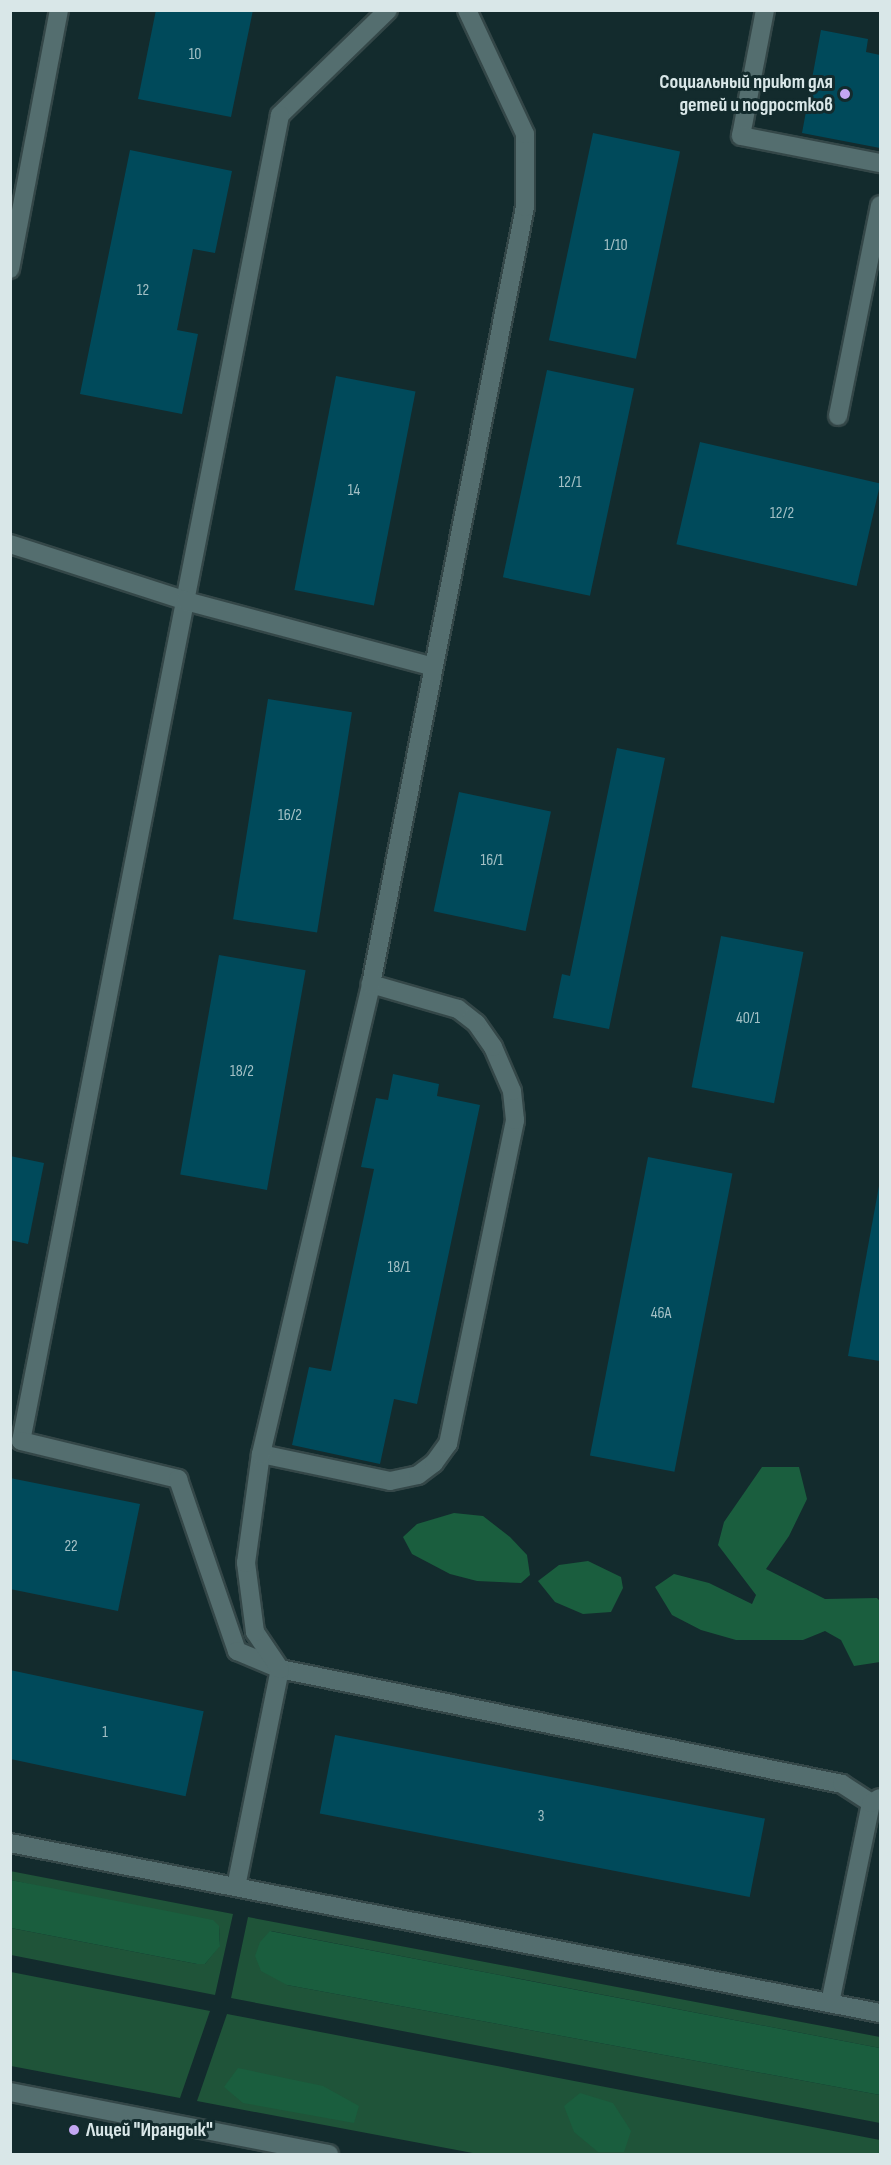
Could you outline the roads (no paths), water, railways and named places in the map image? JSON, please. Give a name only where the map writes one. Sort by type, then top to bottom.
[{"type":"main road","points":[[10,269],[59,10]]},
{"type":"main road","points":[[388,10],[280,115],[21,1441],[178,1479],[237,1651],[280,1669],[842,1784],[876,1800],[830,2003]]},
{"type":"main road","points":[[236,1887],[280,1669],[255,1632],[246,1563],[261,1454],[371,984],[431,666],[525,207],[525,134],[467,10]]},
{"type":"main road","points":[[765,10],[741,136],[880,163]]},
{"type":"main road","points":[[838,416],[880,205]]},
{"type":"main road","points":[[10,544],[186,601],[431,666]]},
{"type":"main road","points":[[261,1454],[390,1481],[418,1475],[434,1463],[448,1444],[515,1120],[512,1090],[493,1047],[476,1023],[458,1009],[371,984]]},
{"type":"main road","points":[[10,1843],[880,2013]]},
{"type":"main road","points":[[10,2092],[328,2154]]},
{"type":"place","name":"Социальный приют для детей и подростков","points":[[845,94]]},
{"type":"place","name":"Лицей \"Ирандык\"","points":[[74,2130]]}]
